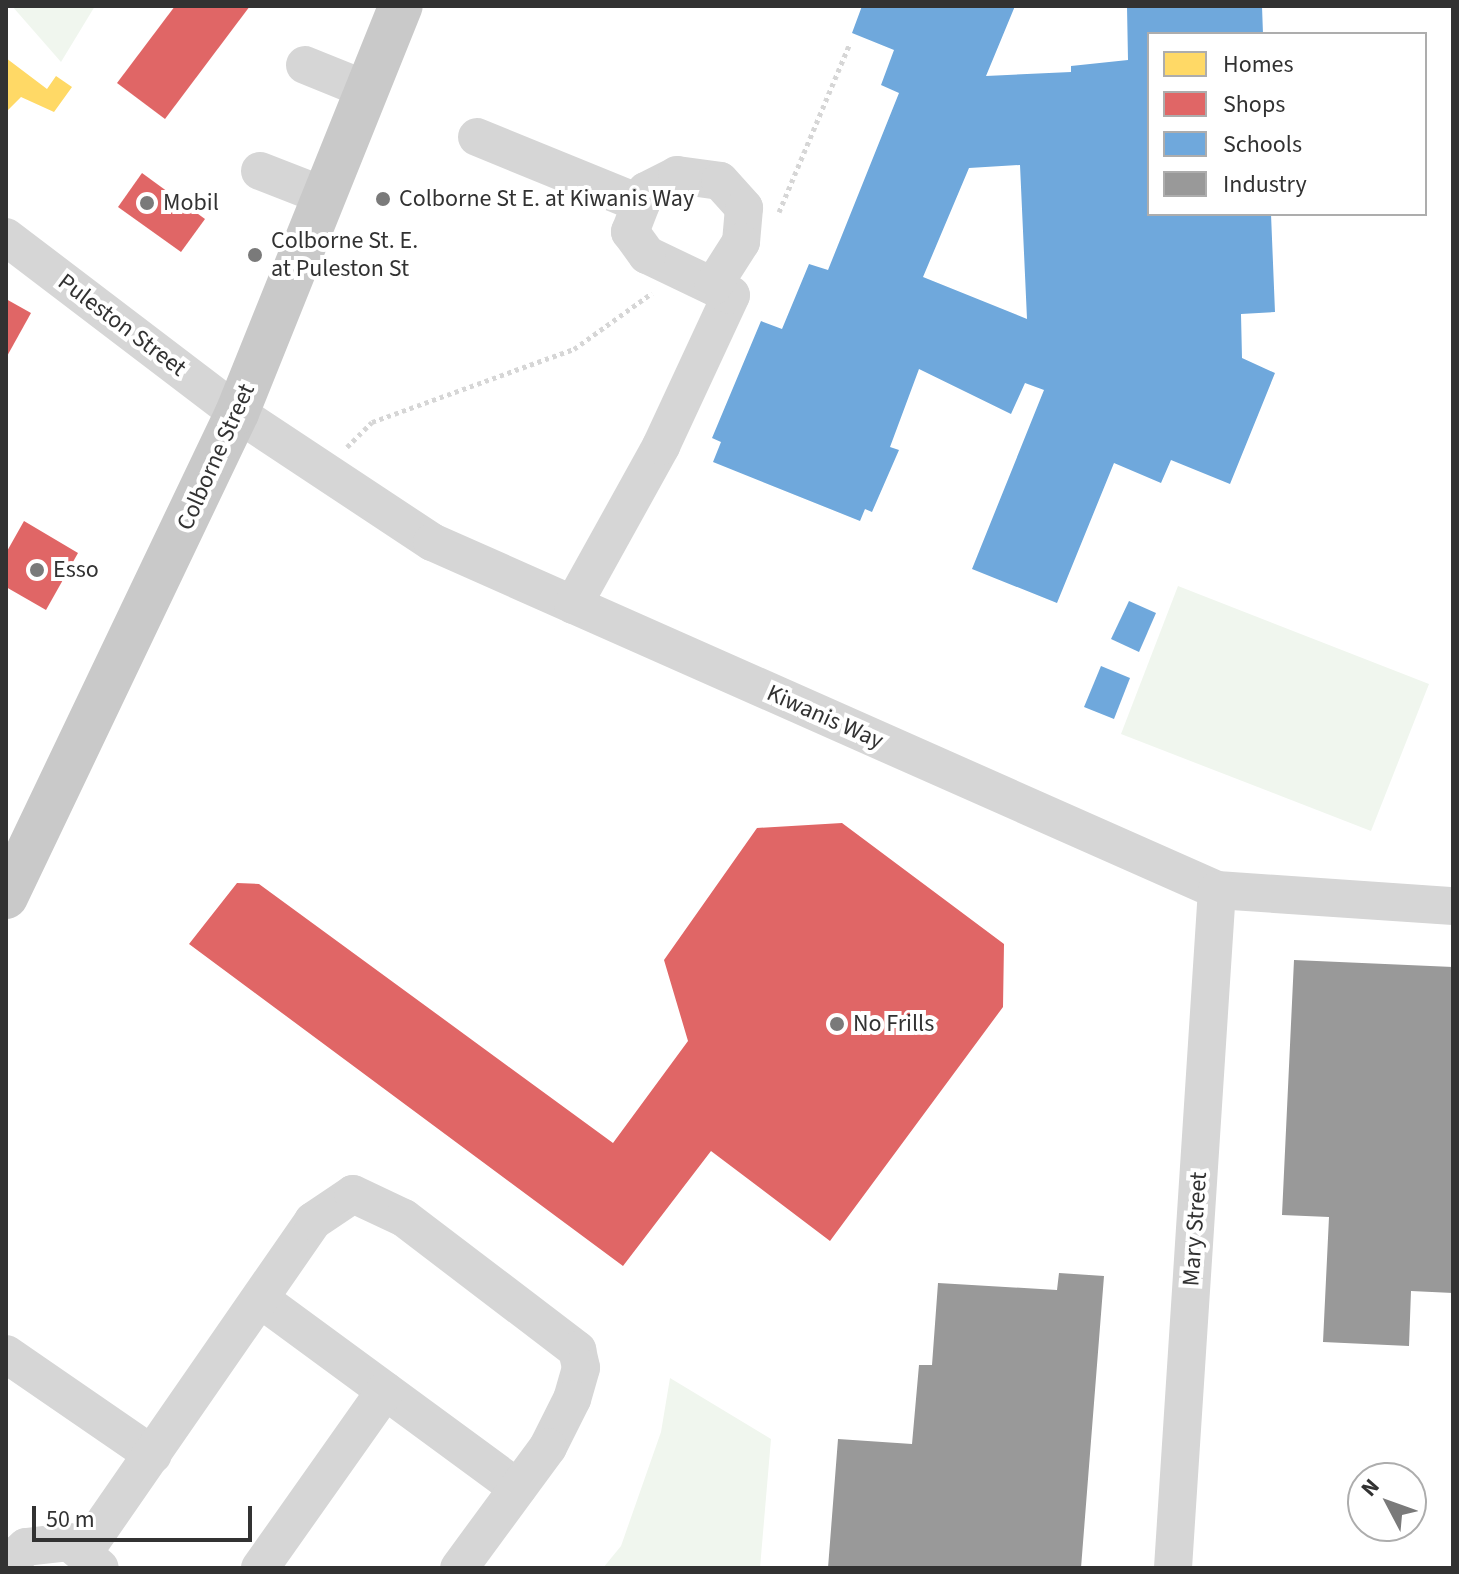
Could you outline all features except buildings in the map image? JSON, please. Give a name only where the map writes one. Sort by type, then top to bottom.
[{"type":"main road","name":"Colborne Street","points":[[6,897],[237,413],[401,6]]},
{"type":"street","points":[[305,65],[367,90]]},
{"type":"street","points":[[477,137],[641,204]]},
{"type":"street","points":[[260,171],[324,196]]},
{"type":"street","points":[[573,605],[661,446],[731,295],[697,279],[647,255],[630,232],[646,191],[677,175],[720,181],[744,208],[741,242],[697,279]]},
{"type":"street","name":"Puleston Street","points":[[6,237],[237,413]]},
{"type":"street","name":"Kiwanis Way","points":[[237,413],[320,472],[432,542],[1217,890],[1453,906]]},
{"type":"street","name":"Mary Street","points":[[1173,1568],[1217,890]]},
{"type":"street","points":[[6,1565],[26,1547],[69,1542],[93,1558],[153,1455],[263,1301],[313,1221],[353,1194],[381,1202],[534,1311],[566,1337],[581,1368],[548,1447],[459,1568]]},
{"type":"street","points":[[263,1301],[518,1488]]},
{"type":"street","points":[[6,1354],[153,1455]]},
{"type":"street","points":[[260,1568],[385,1391]]},
{"type":"path","points":[[773,225],[850,43]]},
{"type":"path","points":[[320,472],[372,422],[574,349],[697,279]]},
{"type":"shaded area","points":[[12,6],[95,6],[61,62]]},
{"type":"shaded area","points":[[1178,586],[1429,684],[1371,831],[1121,734]]},
{"type":"shaded area","points":[[670,1378],[771,1439],[760,1568],[603,1568],[621,1546],[661,1432]]},
{"type":"place","name":"Colborne St E. at Kiwanis Way","points":[[383,199]]},
{"type":"place","name":"Mobil","points":[[147,203]]},
{"type":"place","name":"Colborne St. E. at Puleston St","points":[[255,255]]},
{"type":"place","name":"Esso","points":[[37,570]]},
{"type":"place","name":"No Frills","points":[[837,1024]]}]
